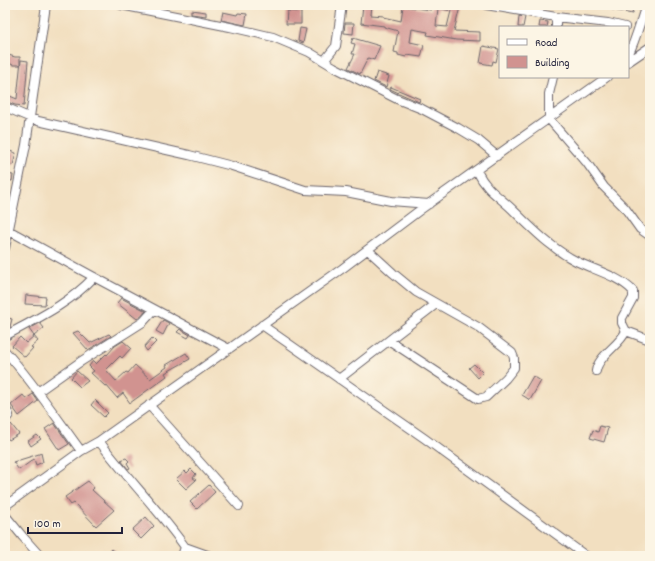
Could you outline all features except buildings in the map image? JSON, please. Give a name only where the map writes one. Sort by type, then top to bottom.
[{"type":"street","points":[[5,248],[8,220],[26,145],[46,5]]},
{"type":"street","points":[[121,5],[273,37],[309,52],[334,67],[458,128],[478,140],[497,156]]},
{"type":"street","points":[[324,61],[336,46],[342,5]]},
{"type":"street","points":[[486,5],[621,26]]},
{"type":"street","points":[[629,53],[635,41],[637,29],[646,5]]},
{"type":"street","points":[[556,17],[556,26]]},
{"type":"street","points":[[629,28],[637,29]]},
{"type":"street","points":[[629,61],[647,50],[650,59]]},
{"type":"street","points":[[552,78],[549,94],[549,119],[583,158],[604,188],[625,208],[640,229],[650,236]]},
{"type":"street","points":[[5,506],[368,250],[429,204],[606,78]]},
{"type":"street","points":[[5,107],[29,118],[232,166],[305,190],[346,192],[391,201],[429,204]]},
{"type":"street","points":[[477,171],[482,183],[516,212],[528,226],[546,242],[569,257],[590,268],[615,278],[633,290],[633,298],[622,318],[622,323],[626,331],[650,340]]},
{"type":"street","points":[[8,230],[228,349]]},
{"type":"street","points":[[368,250],[416,292],[478,327],[512,353],[514,358],[514,368],[486,397],[478,399],[390,341]]},
{"type":"street","points":[[5,336],[67,302],[82,290],[94,277]]},
{"type":"street","points":[[339,379],[436,304]]},
{"type":"street","points":[[39,391],[80,362],[137,326],[152,314],[154,310]]},
{"type":"street","points":[[262,325],[424,438],[586,556]]},
{"type":"street","points":[[596,371],[599,363],[620,341],[626,331]]},
{"type":"street","points":[[5,350],[39,391],[81,451]]},
{"type":"street","points":[[149,405],[239,506]]},
{"type":"street","points":[[5,407],[10,415],[5,420]]},
{"type":"street","points":[[99,441],[120,469],[176,533],[185,547],[210,556]]},
{"type":"street","points":[[5,515],[40,556]]},
{"type":"street","points":[[182,556],[185,547]]}]
